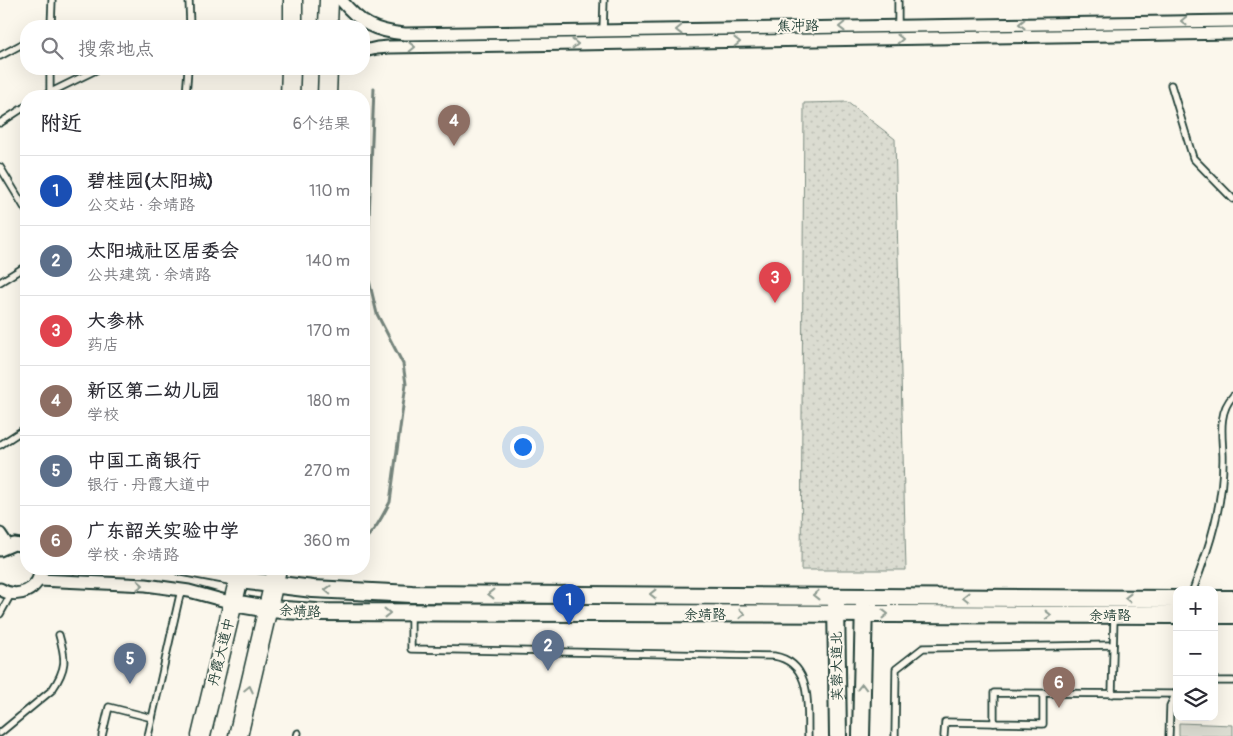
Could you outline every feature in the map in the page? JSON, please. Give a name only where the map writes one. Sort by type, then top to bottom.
[{"type":"main road","points":[[292,20],[293,0]]},
{"type":"main road","points":[[328,20],[329,0]]},
{"type":"main road","points":[[290,90],[291,75]]},
{"type":"main road","name":"丹霞大道中","points":[[201,736],[240,575]]},
{"type":"main road","name":"余靖路","points":[[252,575],[275,577],[313,589],[412,594],[1173,598]]},
{"type":"main road","points":[[238,736],[275,577]]},
{"type":"main road","name":"芙蓉大道北","points":[[836,595],[838,736]]},
{"type":"main road","name":"芙蓉大道北","points":[[861,736],[864,596]]},
{"type":"main road","points":[[1218,599],[1233,599]]},
{"type":"main road","name":"余靖路","points":[[233,603],[268,609],[317,612],[1173,615]]},
{"type":"main road","points":[[1218,615],[1233,616]]},
{"type":"street","name":"焦冲路","points":[[341,0],[360,20]]},
{"type":"street","name":"焦冲路","points":[[370,27],[390,33],[405,34],[1233,21]]},
{"type":"street","name":"焦冲路","points":[[370,50],[383,47],[1233,33]]},
{"type":"street","points":[[0,534],[4,548],[14,544],[20,545]]},
{"type":"street","points":[[0,589],[11,594],[24,593],[35,585],[40,575]]},
{"type":"street","points":[[50,575],[181,590],[233,603]]},
{"type":"lane","points":[[51,20],[53,0]]},
{"type":"lane","points":[[189,0],[190,20]]},
{"type":"lane","points":[[603,31],[604,0]]},
{"type":"lane","points":[[898,0],[898,26]]},
{"type":"lane","points":[[0,56],[20,45]]},
{"type":"lane","points":[[50,75],[50,90]]},
{"type":"lane","points":[[54,90],[85,75]]},
{"type":"lane","points":[[186,90],[188,75]]},
{"type":"lane","points":[[1171,85],[1193,158],[1233,199]]},
{"type":"lane","points":[[0,123],[20,110]]},
{"type":"lane","points":[[0,167],[20,200]]},
{"type":"lane","points":[[0,282],[20,270]]},
{"type":"lane","points":[[1195,586],[1204,561],[1221,498],[1223,476],[1221,428],[1224,409],[1233,396]]},
{"type":"lane","points":[[0,445],[20,432]]},
{"type":"lane","points":[[148,736],[181,590]]},
{"type":"lane","points":[[0,614],[11,594]]},
{"type":"lane","points":[[411,613],[411,649],[783,657],[799,669],[804,679],[808,736]]},
{"type":"lane","points":[[1112,694],[1114,615]]},
{"type":"lane","points":[[0,733],[52,690],[62,674],[65,660],[59,634]]},
{"type":"lane","points":[[895,736],[896,669],[923,648],[1113,645]]},
{"type":"lane","points":[[1218,681],[1233,681]]},
{"type":"lane","points":[[994,723],[994,693],[1173,693]]},
{"type":"lane","points":[[944,736],[945,722],[1043,724],[1043,694]]},
{"type":"lane","points":[[1169,736],[1170,706],[1173,698]]},
{"type":"lane","points":[[102,736],[109,707],[152,718]]},
{"type":"shaded area","points":[[847,102],[895,139],[906,570],[801,570],[804,103]]},
{"type":"shaded area","points":[[1179,723],[1233,725],[1233,736],[1179,736]]},
{"type":"waterway","points":[[370,193],[374,88]]},
{"type":"waterway","points":[[370,285],[377,314],[403,364],[406,384],[390,502],[370,534]]},
{"type":"place","name":"新区第二幼儿园","points":[[454,146]]},
{"type":"place","name":"大参林","points":[[775,303]]},
{"type":"place","name":"碧桂园(太阳城)","points":[[569,625]]},
{"type":"place","name":"太阳城社区居委会","points":[[548,671]]},
{"type":"place","name":"中国工商银行","points":[[130,684]]},
{"type":"place","name":"广东韶关实验中学","points":[[1059,708]]}]
